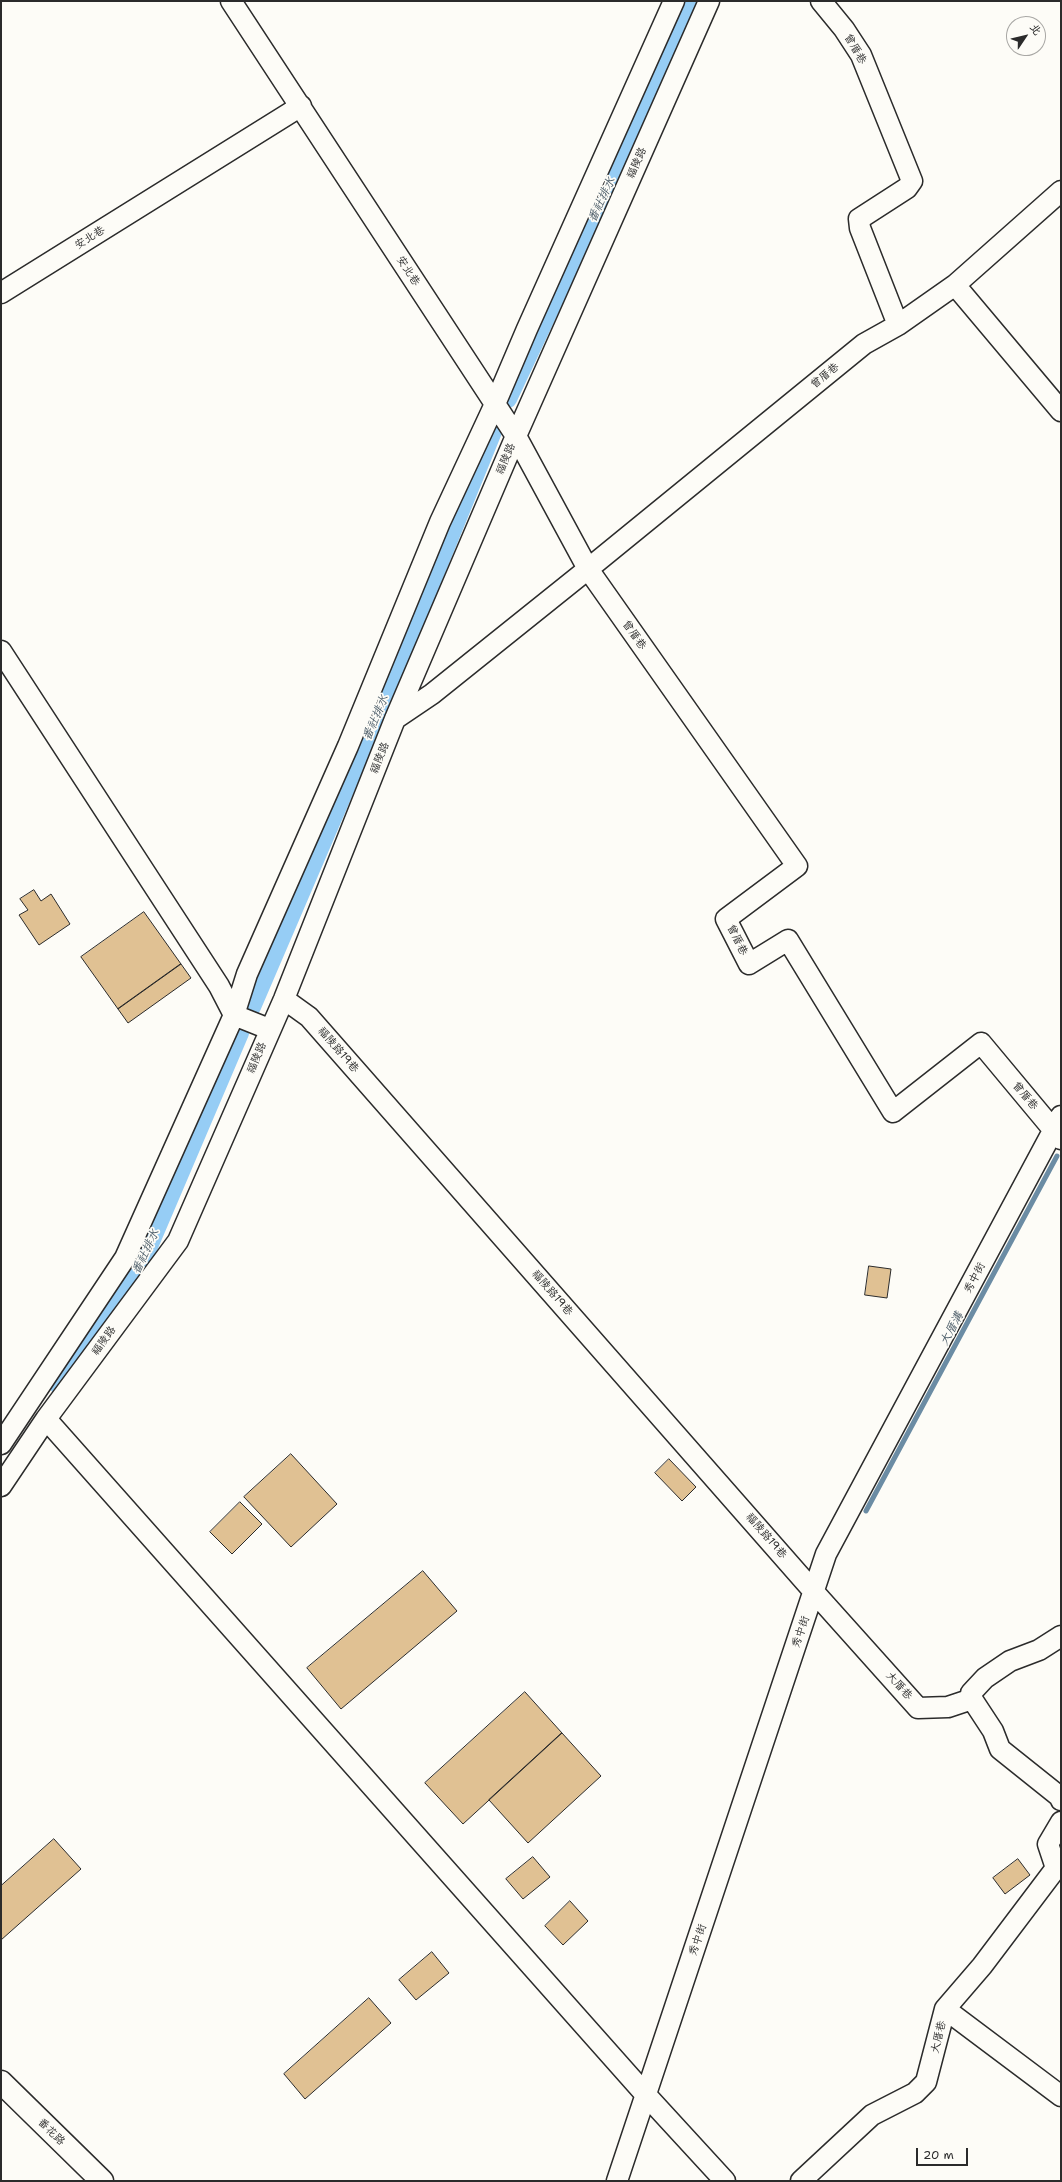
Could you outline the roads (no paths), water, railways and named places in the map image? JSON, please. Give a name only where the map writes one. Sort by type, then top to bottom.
[{"type":"main road","name":"番花路","points":[[1,2082],[102,2181]]},
{"type":"street","name":"安北巷","points":[[231,1],[516,436]]},
{"type":"street","points":[[1,1444],[125,1258],[234,1016],[247,974],[348,746],[440,522],[495,404],[674,1]]},
{"type":"street","name":"福陵路","points":[[1,1486],[46,1419],[178,1241],[269,1029],[284,999],[395,719],[516,436],[709,1]]},
{"type":"street","name":"曾厝巷","points":[[821,1],[844,29],[861,55],[912,181],[908,188],[859,218],[860,228],[898,325]]},
{"type":"street","name":"安北巷","points":[[1,293],[301,106]]},
{"type":"street","name":"曾厝巷","points":[[395,719],[438,689],[864,344],[898,325],[955,285],[1061,191]]},
{"type":"street","points":[[955,285],[1061,411]]},
{"type":"street","name":"曾厝巷","points":[[516,436],[588,569],[797,866],[726,918],[749,964],[788,940],[893,1112],[981,1042],[1058,1129]]},
{"type":"street","points":[[1,652],[219,986],[234,1016],[269,1029]]},
{"type":"street","name":"福陵路19巷","points":[[284,999],[308,1017],[815,1593]]},
{"type":"street","name":"秀中街","points":[[617,2181],[815,1593],[826,1554],[1058,1129]]},
{"type":"street","points":[[46,1419],[646,2095],[725,2181]]},
{"type":"street","name":"大厝巷","points":[[815,1593],[918,1708],[948,1707],[972,1699]]},
{"type":"street","points":[[1061,1636],[1039,1650],[1010,1661],[985,1678],[971,1693],[972,1699],[993,1731],[1000,1749],[1060,1797],[1061,1800]]},
{"type":"street","name":"大厝巷","points":[[801,2181],[872,2115],[915,2093],[926,2082],[945,2009],[982,1966],[1058,1868],[1048,1844],[1061,1822]]},
{"type":"street","points":[[945,2009],[1061,2096]]},
{"type":"waterway","name":"番社排水","points":[[508,399],[695,1]]},
{"type":"waterway","name":"番社排水","points":[[252,1007],[388,690],[494,429]]},
{"type":"waterway","name":"番社排水","points":[[59,1386],[139,1270],[240,1033]]},
{"type":"waterway","name":"大厝溝","points":[[866,1511],[1057,1156]]}]
